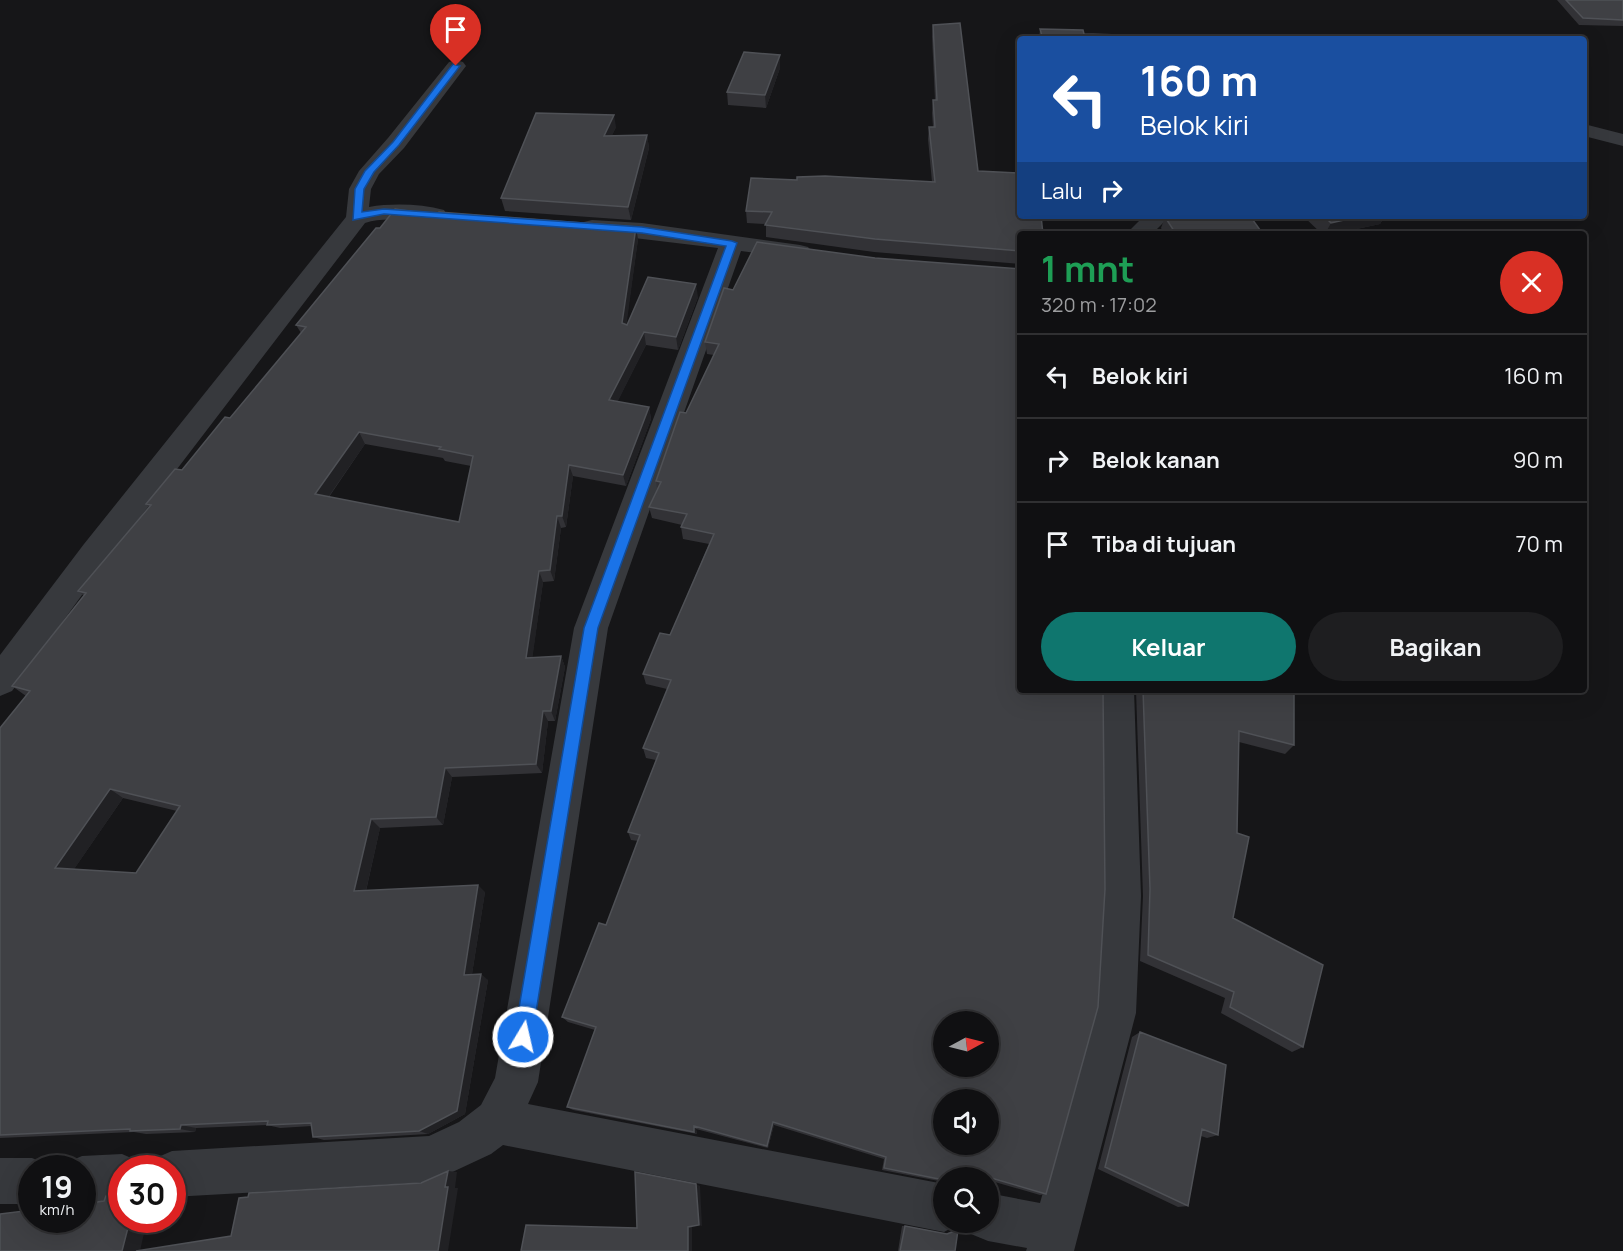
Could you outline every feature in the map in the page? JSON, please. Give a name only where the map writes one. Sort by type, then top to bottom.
[{"type":"street","points":[[357,218],[360,189],[370,171],[396,143],[456,66]]},
{"type":"street","points":[[1587,131],[1623,140]]},
{"type":"street","points":[[0,681],[95,553],[357,218],[371,212],[384,211],[454,217]]},
{"type":"street","points":[[1141,231],[1155,219]]},
{"type":"street","points":[[572,225],[642,230],[827,255]]},
{"type":"street","points":[[186,1173],[431,1159],[475,1138],[497,1121],[516,1083],[591,628],[732,243]]},
{"type":"street","points":[[999,1221],[1053,1241],[1115,1013],[1120,896],[1117,693]]},
{"type":"street","points":[[497,1121],[933,1206]]},
{"type":"street","points":[[0,1181],[18,1180]]},
{"type":"building","points":[[1566,0],[1623,0],[1623,20],[1583,18]]},
{"type":"building","points":[[960,23],[978,171],[1017,173],[1017,219],[1041,219],[1043,231],[1017,231],[1017,251],[875,239],[765,225],[772,212],[746,211],[751,178],[797,180],[797,177],[825,176],[935,182],[929,127],[935,127],[933,100],[937,100],[933,25]]},
{"type":"building","points":[[1040,29],[1083,30],[1084,34],[1122,36],[1042,36]]},
{"type":"building","points":[[744,52],[780,55],[765,95],[727,92]]},
{"type":"building","points":[[536,113],[614,115],[604,136],[647,135],[628,207],[501,198]]},
{"type":"building","points":[[395,209],[436,215],[439,212],[636,227],[622,323],[627,325],[648,277],[696,284],[676,337],[644,332],[609,400],[649,407],[623,475],[569,465],[562,516],[557,516],[550,570],[539,571],[526,658],[561,656],[551,711],[543,711],[536,764],[445,768],[436,817],[371,819],[354,891],[478,885],[464,975],[481,974],[457,1111],[419,1131],[313,1137],[311,1123],[267,1125],[268,1121],[181,1125],[180,1129],[0,1135],[0,728],[30,691],[12,686],[86,593],[78,591],[151,505],[146,504],[175,469],[182,470],[225,417],[230,418],[306,327],[296,325],[376,228],[380,228]],"holes":[[[359,432],[441,447],[439,449],[473,456],[459,522],[315,494]],[[110,789],[180,806],[136,873],[55,868]]]},
{"type":"building","points":[[1166,219],[1252,219],[1261,231],[1174,231]]},
{"type":"building","points":[[1327,219],[1349,219],[1331,223]]},
{"type":"building","points":[[757,242],[875,258],[1017,269],[1017,693],[1103,693],[1105,889],[1098,1007],[1046,1194],[999,1180],[999,1167],[933,1167],[933,1178],[884,1168],[886,1157],[773,1122],[767,1146],[694,1126],[694,1132],[567,1107],[596,1027],[562,1017],[599,923],[606,925],[640,835],[628,832],[659,753],[643,748],[671,680],[643,674],[660,633],[670,635],[714,534],[681,527],[687,514],[649,507],[661,482],[656,481],[680,412],[686,413],[719,344],[705,342],[724,288],[733,290]]},
{"type":"building","points":[[1143,693],[1294,693],[1294,745],[1239,731],[1237,833],[1249,837],[1233,918],[1323,965],[1303,1047],[1230,1007],[1234,992],[1148,955],[1150,889]]},
{"type":"building","points":[[1140,1032],[1226,1065],[1218,1135],[1202,1129],[1188,1206],[1105,1167]]},
{"type":"building","points":[[448,1171],[445,1187],[448,1187],[438,1251],[136,1251],[231,1236],[239,1198],[248,1197],[249,1193],[421,1183]]},
{"type":"building","points":[[635,1172],[696,1184],[699,1225],[688,1227],[688,1251],[521,1251],[526,1225],[637,1228]]},
{"type":"building","points":[[108,1196],[108,1233],[127,1233],[122,1251],[0,1251],[0,1214],[18,1212],[18,1233],[96,1233],[96,1202],[104,1201]]},
{"type":"building","points":[[905,1226],[933,1233],[958,1233],[955,1251],[900,1251]]},
{"type":"route","points":[[456,66],[396,143],[370,171],[360,189],[357,218],[371,212],[384,211],[642,230],[732,243],[591,628],[523,1037]]}]
